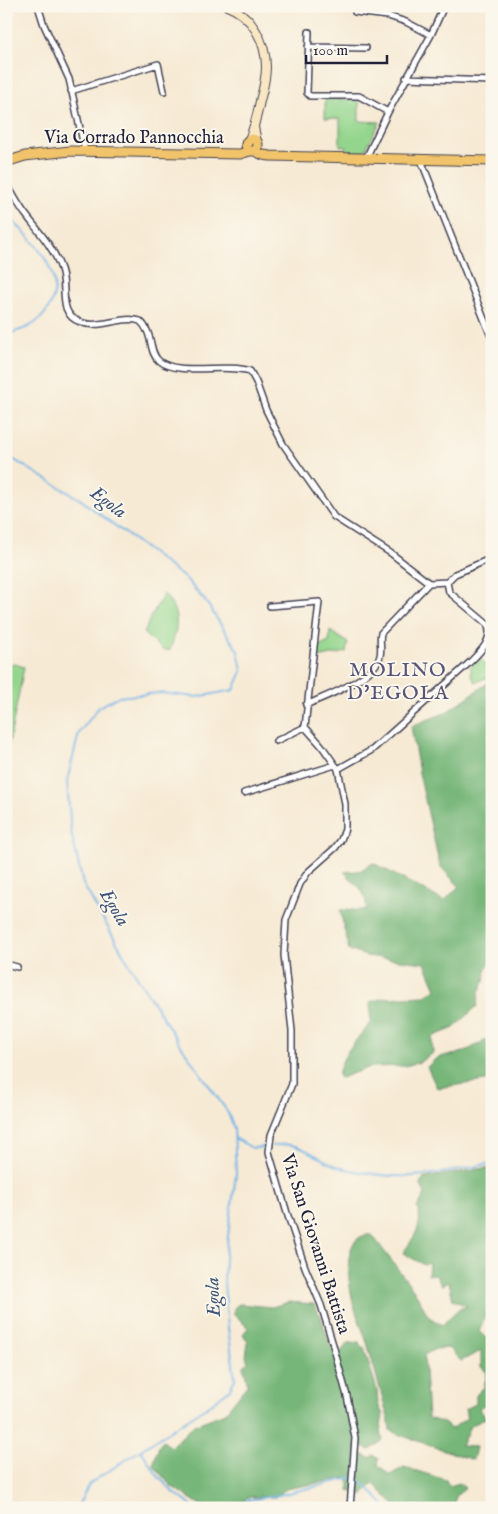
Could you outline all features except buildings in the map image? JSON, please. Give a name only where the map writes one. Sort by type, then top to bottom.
[{"type":"main road","points":[[227,6],[237,8],[258,33],[265,57],[266,78],[254,128],[252,146],[263,155],[492,162]]},
{"type":"main road","name":"Via Corrado Pannocchia","points":[[6,162],[25,156],[85,151],[233,154],[252,146]]},
{"type":"street","points":[[38,6],[44,25],[69,79],[85,151]]},
{"type":"street","points":[[366,158],[388,112],[431,35],[444,6]]},
{"type":"street","points":[[355,12],[388,16],[406,22],[431,35]]},
{"type":"street","points":[[309,32],[307,94],[310,96],[359,96],[388,112]]},
{"type":"street","points":[[308,47],[366,48]]},
{"type":"street","points":[[71,91],[158,64],[164,91]]},
{"type":"street","points":[[406,78],[492,81]]},
{"type":"street","points":[[421,160],[492,339]]},
{"type":"street","points":[[6,182],[24,212],[57,256],[64,276],[64,305],[69,316],[77,322],[86,324],[130,319],[140,320],[148,331],[156,358],[167,366],[235,368],[250,371],[283,444],[334,517],[392,554],[429,583],[447,582],[455,574],[492,558]]},
{"type":"street","points":[[244,793],[336,767],[372,750],[480,652],[490,638],[489,628],[487,624],[449,592],[447,582]]},
{"type":"street","points":[[306,704],[358,681],[366,675],[380,657],[381,633],[429,583]]},
{"type":"street","points":[[270,606],[319,602],[306,704],[305,727],[321,745],[336,767]]},
{"type":"street","points":[[276,741],[305,727]]},
{"type":"street","name":"Via San Giovanni Battista","points":[[336,767],[345,804],[345,828],[341,840],[308,872],[300,884],[286,920],[284,955],[292,1030],[292,1084],[271,1135],[270,1150],[287,1214],[334,1345],[347,1396],[356,1438],[350,1508]]},
{"type":"street","points":[[6,964],[17,968]]},
{"type":"green space","points":[[325,99],[359,100],[359,121],[380,122],[366,149],[361,152],[347,151],[347,147],[340,146],[340,119],[325,118]]},
{"type":"green space","points":[[164,594],[173,608],[176,621],[175,634],[170,650],[163,650],[144,634],[150,618]]},
{"type":"green space","points":[[330,631],[348,643],[346,652],[317,658],[318,647],[329,642]]},
{"type":"green space","points":[[480,658],[492,672],[492,676],[475,682],[471,674],[471,666]]},
{"type":"green space","points":[[6,664],[24,667],[6,759]]},
{"type":"green space","points":[[492,680],[492,961],[486,968],[477,1006],[454,1028],[432,1037],[433,1053],[420,1062],[405,1066],[370,1067],[341,1078],[338,1076],[342,1061],[355,1041],[371,1023],[370,1002],[384,998],[425,996],[436,989],[425,963],[366,956],[349,950],[340,910],[367,910],[363,892],[344,872],[359,871],[373,863],[444,901],[459,886],[440,866],[419,773],[411,726],[445,713]]},
{"type":"green space","points":[[492,1037],[492,1080],[437,1088],[427,1067],[432,1062],[440,1057],[463,1052]]},
{"type":"green space","points":[[492,1167],[492,1310],[488,1310],[479,1331],[486,1338],[492,1338],[492,1406],[491,1408],[483,1405],[479,1409],[487,1418],[470,1426],[461,1446],[476,1447],[473,1460],[390,1430],[368,1346],[350,1289],[348,1264],[350,1252],[354,1243],[361,1237],[372,1235],[413,1289],[429,1317],[442,1325],[457,1310],[467,1306],[453,1300],[449,1282],[441,1285],[435,1274],[428,1275],[429,1263],[424,1265],[403,1253],[418,1226],[419,1214],[417,1208],[425,1194],[420,1183],[424,1178]],"holes":[[[448,1348],[461,1361],[481,1351],[481,1367],[487,1373],[484,1387],[476,1395],[476,1404],[465,1409],[467,1418],[451,1429],[444,1423],[428,1418],[424,1355],[435,1349]]]},
{"type":"green space","points":[[289,1302],[314,1304],[321,1317],[330,1345],[339,1354],[348,1343],[359,1343],[364,1348],[377,1390],[378,1404],[383,1415],[380,1432],[383,1440],[370,1450],[359,1444],[358,1452],[370,1458],[373,1455],[379,1458],[378,1465],[390,1475],[404,1467],[446,1480],[449,1486],[460,1483],[465,1488],[456,1496],[454,1508],[397,1508],[373,1483],[362,1495],[349,1490],[349,1482],[345,1478],[286,1489],[275,1497],[250,1497],[233,1508],[205,1508],[171,1486],[153,1465],[159,1446],[163,1441],[171,1447],[194,1425],[225,1413],[248,1384],[243,1367],[248,1362],[246,1356],[248,1342],[243,1334],[248,1328],[234,1314],[234,1308],[239,1304],[272,1307]]},
{"type":"waterway","name":"Egola","points":[[6,215],[36,245],[51,270],[54,283],[53,296],[44,315],[25,329],[6,334]]},
{"type":"waterway","name":"Egola","points":[[6,455],[81,500],[186,579],[206,602],[238,651],[242,671],[234,690],[197,697],[160,693],[117,697],[99,707],[79,733],[67,781],[71,832],[83,884],[129,964],[177,1040],[227,1111],[234,1128],[236,1174],[225,1259],[224,1283],[235,1379],[229,1390],[211,1404],[89,1484],[77,1508]]},
{"type":"waterway","points":[[235,1138],[252,1148],[267,1147]]},
{"type":"waterway","points":[[272,1146],[282,1144],[298,1147],[341,1168],[381,1175],[437,1174],[492,1163]]},
{"type":"waterway","points":[[141,1450],[157,1475],[172,1491],[195,1508]]},
{"type":"waterway","points":[[234,1508],[250,1500],[351,1478],[363,1483],[387,1508]]},
{"type":"district","name":"MOLINO D'EGOLA","points":[[398,682]]}]
